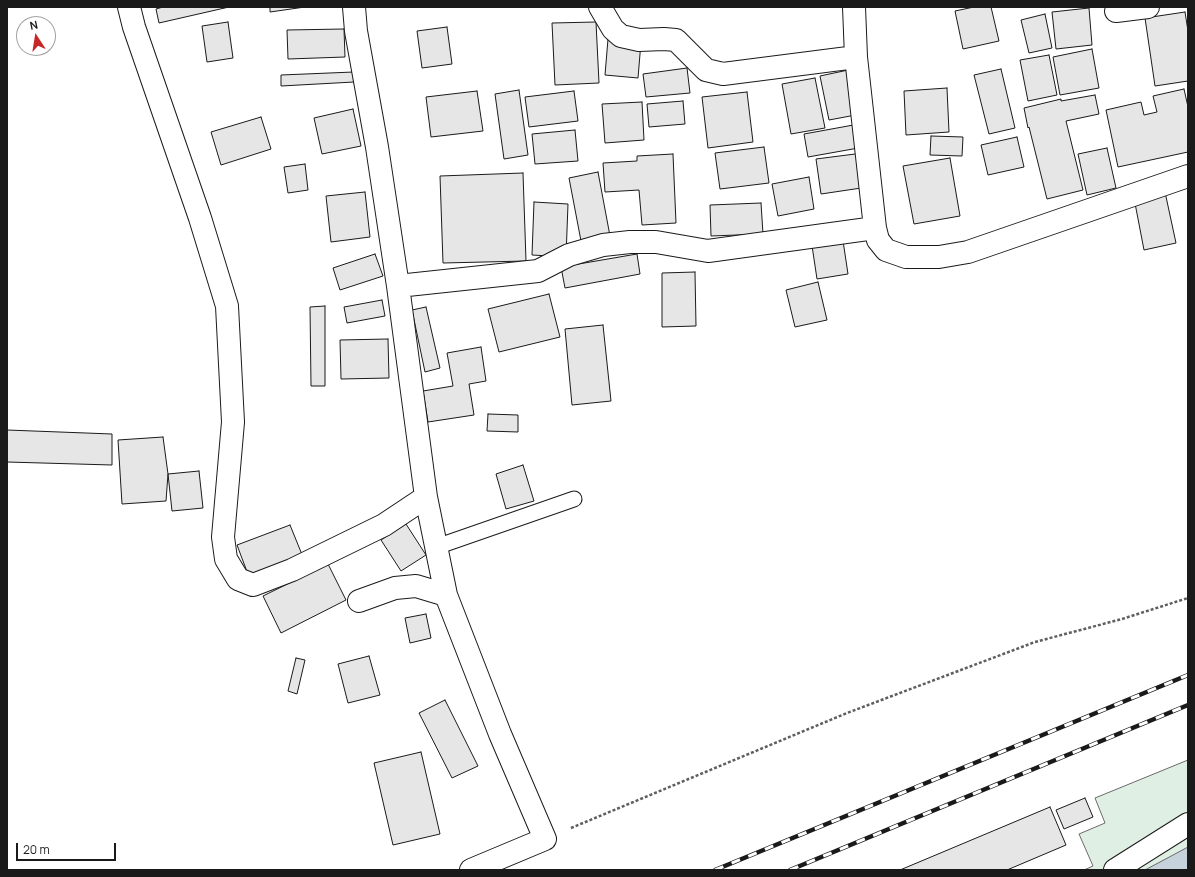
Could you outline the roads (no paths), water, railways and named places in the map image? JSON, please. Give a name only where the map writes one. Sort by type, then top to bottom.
[{"type":"street","points":[[129,7],[134,27],[198,211],[227,306],[233,422],[223,537],[226,559],[238,579],[253,585],[292,570],[384,526],[426,498]]},
{"type":"street","points":[[354,7],[356,31],[377,147],[398,286],[426,498],[446,596],[500,734],[545,839],[471,870]]},
{"type":"street","points":[[600,7],[613,29],[621,36],[639,40],[676,40],[706,70],[723,74],[856,57]]},
{"type":"street","points":[[854,7],[856,57],[875,228],[878,240],[886,250],[906,257],[939,257],[968,252],[1188,176]]},
{"type":"street","points":[[1116,11],[1148,7]]},
{"type":"street","points":[[398,286],[538,271],[569,255],[603,245],[623,242],[656,242],[708,251],[875,228]]},
{"type":"street","points":[[359,601],[395,588],[416,586],[446,596]]},
{"type":"street","points":[[1116,870],[1188,824]]},
{"type":"lane","points":[[436,547],[574,499]]},
{"type":"railway","points":[[715,870],[1188,675]]},
{"type":"railway","points":[[790,870],[1188,705]]}]
